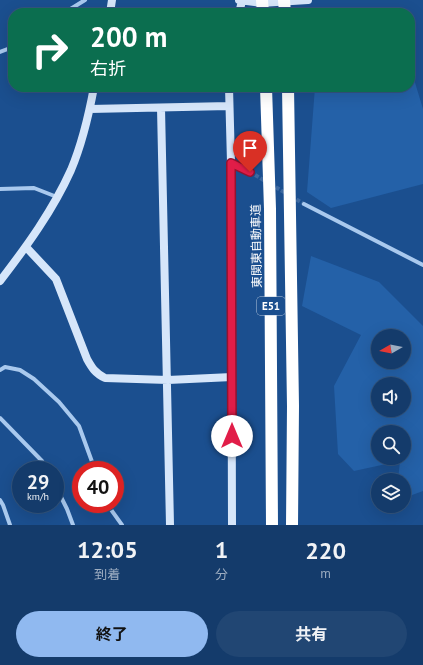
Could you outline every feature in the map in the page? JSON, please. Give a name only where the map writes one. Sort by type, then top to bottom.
[{"type":"highway","name":"東関東自動車道","points":[[266,92],[270,209],[272,525]]},
{"type":"highway","name":"E51","points":[[288,92],[292,286],[292,525]]},
{"type":"street","points":[[72,8],[86,0]]},
{"type":"street","points":[[240,0],[261,3],[308,0]]},
{"type":"street","points":[[0,281],[26,247],[57,197],[71,169],[90,109],[93,92]]},
{"type":"street","points":[[229,92],[231,163],[232,525]]},
{"type":"street","points":[[90,109],[229,106]]},
{"type":"street","points":[[161,108],[170,525]]},
{"type":"street","points":[[231,163],[250,172]]},
{"type":"street","points":[[0,189],[34,188],[57,197]]},
{"type":"street","points":[[304,204],[423,265]]},
{"type":"street","points":[[26,247],[56,279],[87,359],[92,369],[98,375],[104,378],[168,380],[232,377]]},
{"type":"street","points":[[0,370],[5,366],[20,370],[34,379],[59,402],[79,426],[92,461]]},
{"type":"street","points":[[0,418],[42,461]]},
{"type":"street","points":[[0,500],[4,505],[10,525]]},
{"type":"street","points":[[64,503],[73,525]]},
{"type":"street","points":[[113,513],[122,525]]},
{"type":"shaded area","points":[[415,83],[423,109],[423,184],[331,208],[307,192],[315,92],[415,92]]},
{"type":"shaded area","points":[[311,256],[379,282],[423,326],[423,491],[411,495],[411,473],[399,473],[400,465],[411,465],[411,425],[371,425],[371,465],[382,465],[354,471],[338,454],[334,386],[361,335],[302,306]]},
{"type":"tunnel","points":[[250,172],[304,204]]},
{"type":"route","points":[[232,436],[231,163],[250,172]]}]
